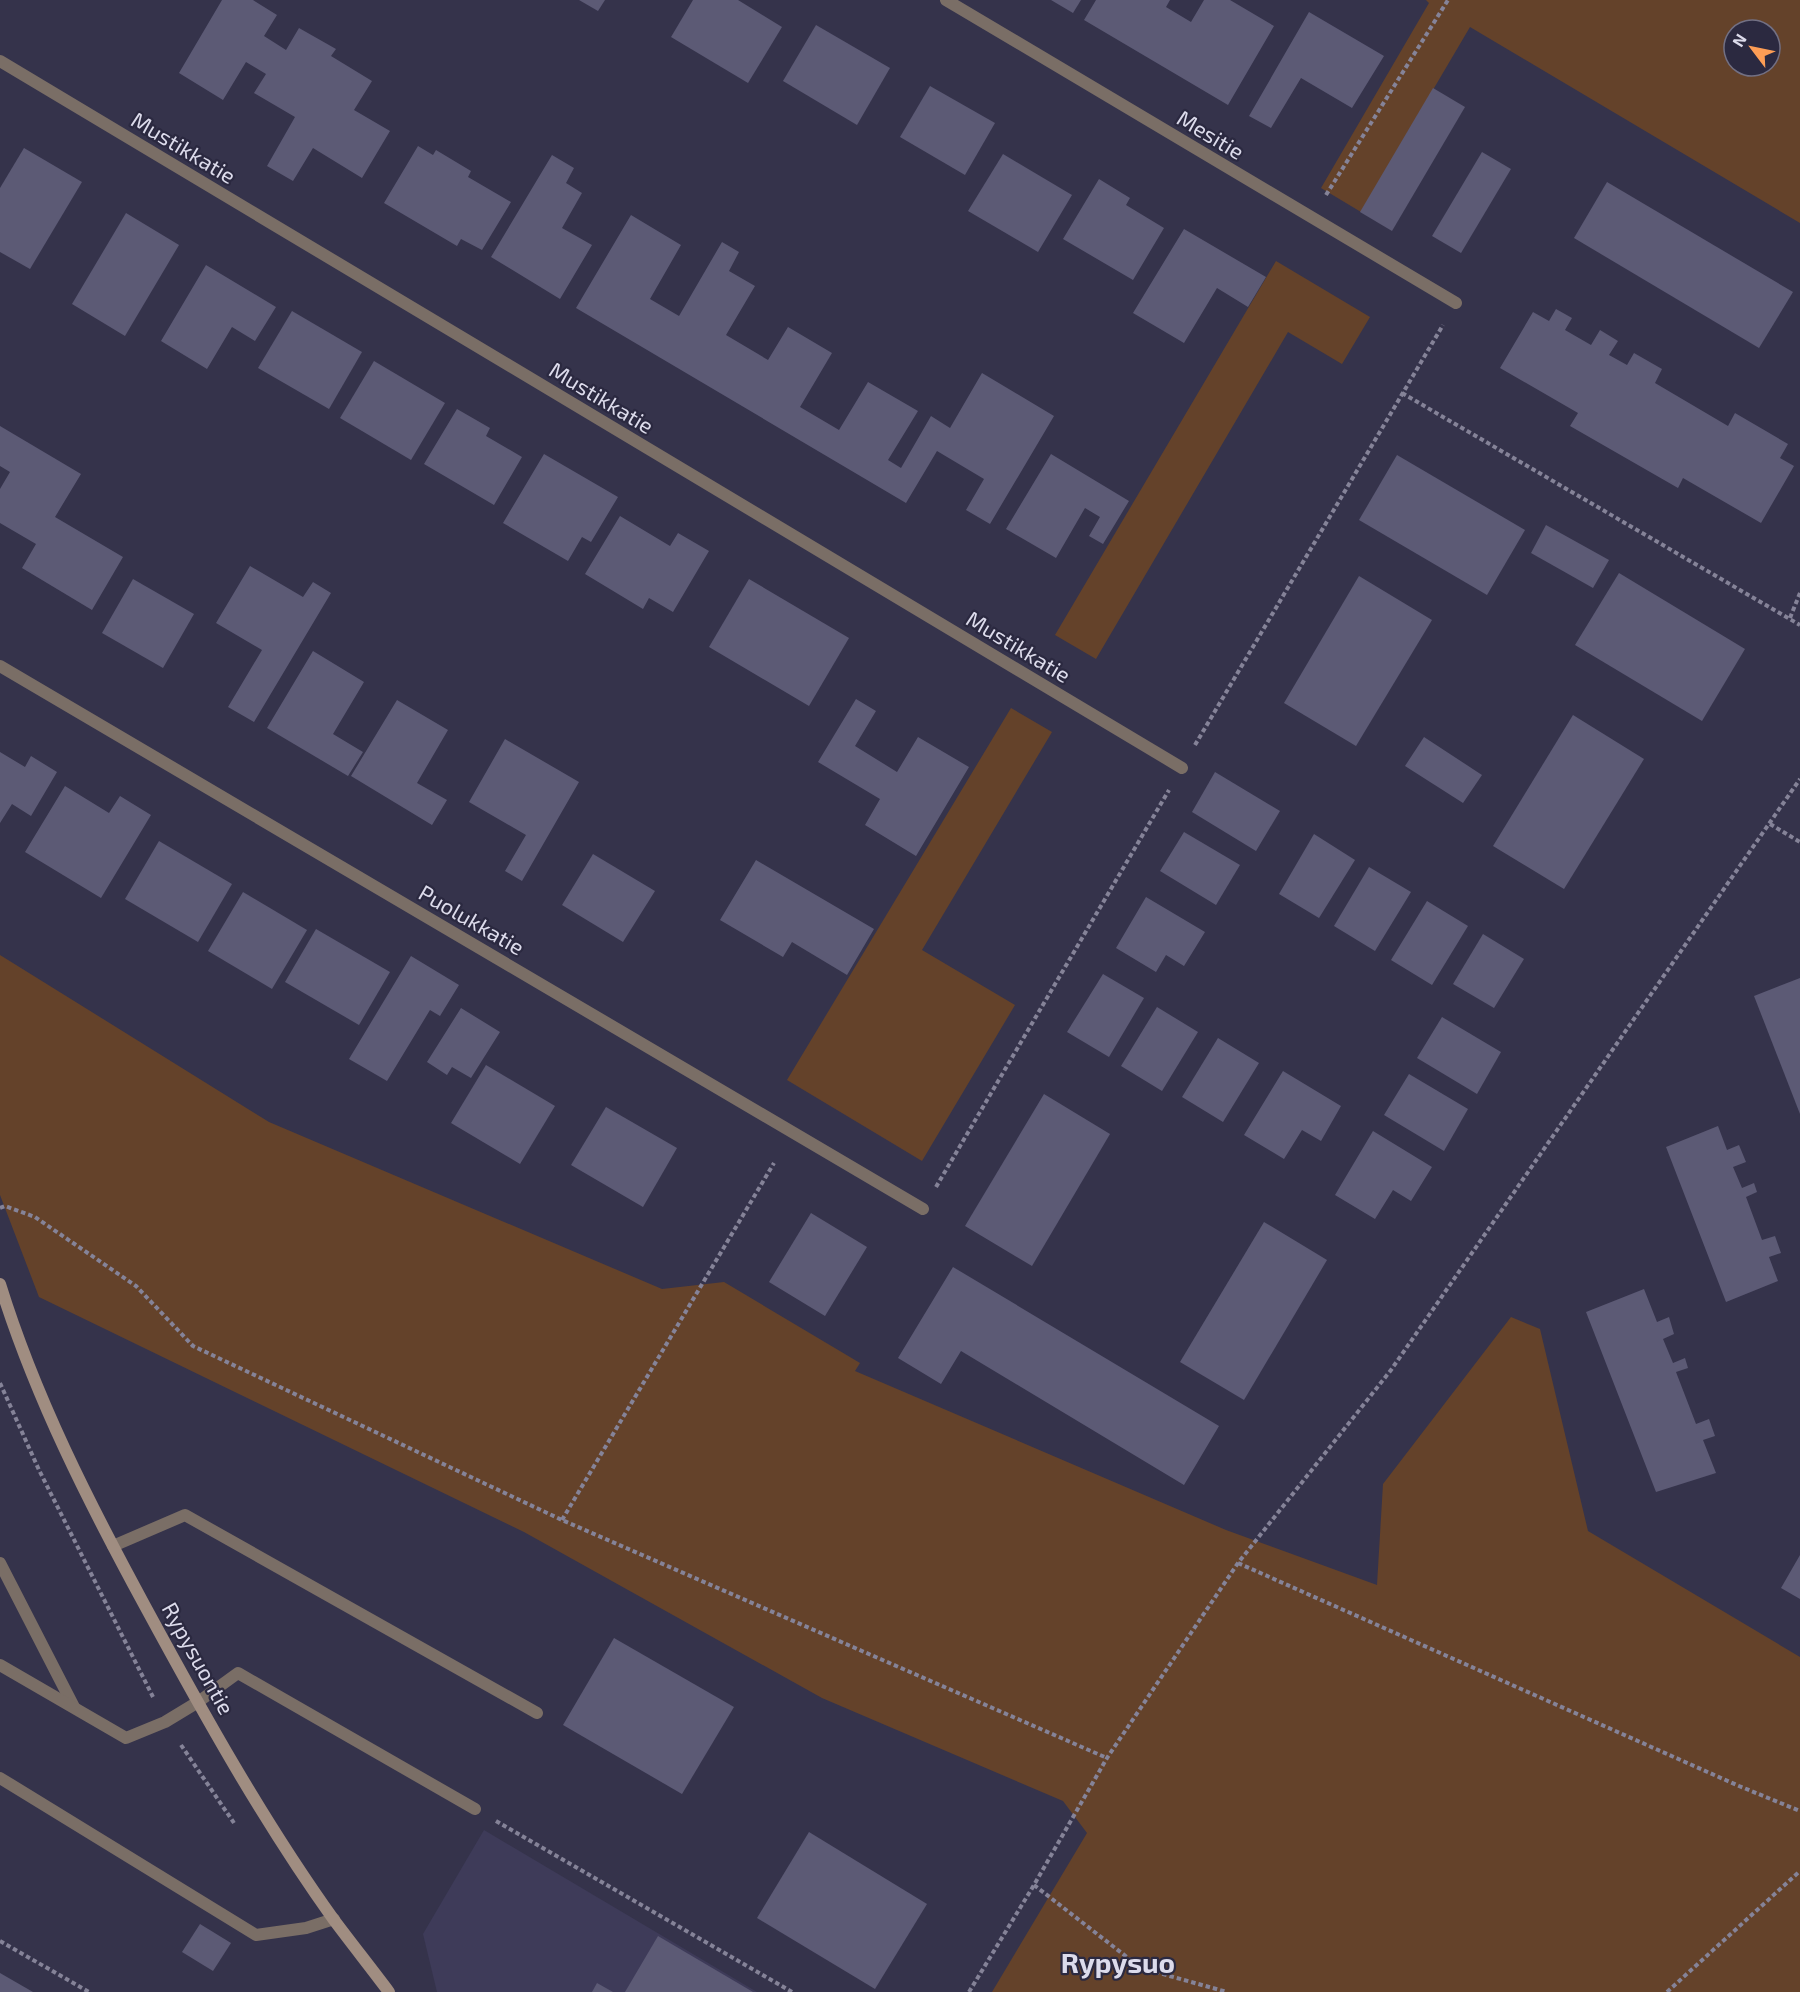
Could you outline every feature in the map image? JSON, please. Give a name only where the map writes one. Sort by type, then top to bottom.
[{"type":"street","name":"Mesitie","points":[[946,0],[1456,303]]},
{"type":"street","name":"Mustikkatie","points":[[0,62],[1182,768]]},
{"type":"street","name":"Puolukkatie","points":[[0,666],[923,1209]]},
{"type":"street","name":"Rypysuontie","points":[[0,1284],[12,1322],[66,1451],[113,1546],[198,1702],[280,1839],[334,1919],[389,1992]]},
{"type":"street","name":"Rypysuontie","points":[[0,1302],[12,1322]]},
{"type":"street","points":[[113,1546],[185,1515],[537,1713]]},
{"type":"street","points":[[0,1563],[75,1708]]},
{"type":"street","points":[[0,1665],[126,1738],[165,1722],[238,1673],[475,1809]]},
{"type":"street","points":[[0,1778],[256,1935],[306,1928],[334,1919]]},
{"type":"path","points":[[1311,218],[1448,0]]},
{"type":"path","points":[[1402,393],[1800,625]]},
{"type":"path","points":[[1790,618],[1800,593]]},
{"type":"path","points":[[969,1992],[1107,1758],[1238,1563],[1391,1370],[1800,779]]},
{"type":"path","points":[[1770,824],[1800,842]]},
{"type":"path","points":[[562,1520],[774,1163]]},
{"type":"path","points":[[0,1208],[5,1206],[35,1217],[136,1286],[193,1346],[562,1520],[1107,1758]]},
{"type":"path","points":[[1238,1563],[1728,1782],[1800,1810]]},
{"type":"path","points":[[475,1809],[792,1992]]},
{"type":"path","points":[[1667,1992],[1800,1871]]},
{"type":"path","points":[[1034,1885],[1141,1968],[1227,1992]]},
{"type":"path","points":[[0,1941],[89,1992]]},
{"type":"shaded area","points":[[1426,0],[1800,0],[1800,223],[1470,27],[1361,212],[1321,188],[1429,3]]},
{"type":"shaded area","points":[[1276,261],[1370,317],[1342,364],[1288,332],[1096,659],[1055,635]]},
{"type":"shaded area","points":[[1011,708],[1052,732],[922,950],[1015,1005],[922,1161],[787,1080]]},
{"type":"shaded area","points":[[0,955],[269,1122],[662,1289],[724,1282],[860,1363],[855,1371],[1226,1530],[1377,1585],[1383,1484],[1511,1317],[1540,1329],[1588,1531],[1800,1657],[1800,1992],[992,1992],[1087,1833],[1063,1801],[822,1698],[524,1532],[39,1297],[0,1195]]},
{"type":"shaded area","points":[[484,1830],[757,1992],[437,1992],[423,1934]]},
{"type":"building","points":[[222,0],[253,0],[277,15],[264,36],[286,50],[299,28],[336,49],[331,56],[372,81],[354,110],[390,131],[362,178],[313,148],[293,181],[267,166],[295,117],[254,93],[266,74],[246,62],[223,100],[179,73]]},
{"type":"building","points":[[579,0],[605,0],[598,11]]},
{"type":"building","points":[[693,0],[738,0],[782,27],[748,83],[671,37]]},
{"type":"building","points":[[1051,0],[1081,0],[1073,13]]},
{"type":"building","points":[[1096,0],[1170,0],[1166,7],[1191,22],[1204,0],[1230,0],[1274,26],[1228,105],[1084,20]]},
{"type":"building","points":[[1309,12],[1384,56],[1352,108],[1301,78],[1271,128],[1249,116]]},
{"type":"building","points":[[816,25],[890,68],[857,125],[783,81]]},
{"type":"building","points":[[930,86],[995,123],[965,175],[900,137]]},
{"type":"building","points":[[1433,88],[1465,107],[1392,231],[1360,212]]},
{"type":"building","points":[[418,146],[433,155],[436,150],[471,171],[468,177],[511,202],[482,250],[461,239],[457,246],[384,203]]},
{"type":"building","points":[[24,148],[82,182],[30,269],[0,252],[0,188]]},
{"type":"building","points":[[1482,152],[1511,169],[1461,253],[1432,236]]},
{"type":"building","points":[[1003,154],[1072,195],[1038,252],[968,211]]},
{"type":"building","points":[[552,155],[574,168],[566,183],[582,193],[562,228],[592,245],[560,299],[491,257]]},
{"type":"building","points":[[1099,179],[1130,198],[1126,205],[1164,228],[1133,280],[1063,239]]},
{"type":"building","points":[[1607,182],[1793,292],[1759,348],[1574,238]]},
{"type":"building","points":[[126,213],[179,245],[125,336],[72,304]]},
{"type":"building","points":[[631,215],[681,245],[650,299],[679,316],[722,242],[739,252],[729,271],[755,286],[726,335],[768,360],[788,327],[832,353],[800,407],[839,430],[868,382],[918,411],[888,460],[901,468],[931,416],[950,428],[982,373],[1054,416],[990,524],[966,510],[984,479],[937,451],[906,503],[576,308]]},
{"type":"building","points":[[1184,229],[1266,277],[1248,307],[1217,288],[1184,343],[1133,313]]},
{"type":"building","points":[[206,265],[276,307],[255,341],[232,327],[207,369],[161,341]]},
{"type":"building","points":[[1556,309],[1572,318],[1565,330],[1591,345],[1600,330],[1618,341],[1609,355],[1627,365],[1634,353],[1662,369],[1655,383],[1728,426],[1735,413],[1788,444],[1780,458],[1794,466],[1761,523],[1683,478],[1678,488],[1570,426],[1578,413],[1500,368],[1533,312],[1549,321]]},
{"type":"building","points":[[292,311],[362,352],[329,409],[258,368]]},
{"type":"building","points":[[374,361],[445,403],[411,460],[340,418]]},
{"type":"building","points":[[457,409],[490,428],[486,436],[522,457],[494,505],[424,464]]},
{"type":"building","points":[[0,426],[81,474],[55,517],[123,557],[92,610],[22,568],[36,544],[0,523],[0,489],[10,472],[0,466]]},
{"type":"building","points":[[544,454],[618,497],[591,542],[582,537],[568,561],[503,523]]},
{"type":"building","points":[[1051,454],[1129,501],[1103,544],[1089,536],[1100,517],[1085,508],[1056,558],[1006,529]]},
{"type":"building","points":[[1397,455],[1525,530],[1487,595],[1359,520]]},
{"type":"building","points":[[620,516],[670,546],[678,533],[709,551],[673,612],[649,598],[643,609],[585,574]]},
{"type":"building","points":[[1546,525],[1609,560],[1593,588],[1531,553]]},
{"type":"building","points":[[250,566],[303,597],[313,582],[331,593],[254,722],[228,707],[262,650],[216,623]]},
{"type":"building","points":[[1619,573],[1745,649],[1702,721],[1575,645]]},
{"type":"building","points":[[1359,576],[1432,620],[1356,746],[1284,703]]},
{"type":"building","points":[[133,579],[194,614],[163,668],[102,633]]},
{"type":"building","points":[[749,579],[849,638],[809,706],[709,647]]},
{"type":"building","points":[[313,651],[364,682],[333,734],[363,752],[348,776],[267,728]]},
{"type":"building","points":[[856,699],[876,711],[855,746],[897,772],[918,737],[969,767],[916,856],[865,825],[880,799],[818,762]]},
{"type":"building","points":[[397,700],[448,730],[417,783],[447,800],[432,825],[351,776]]},
{"type":"building","points":[[1573,715],[1644,759],[1564,889],[1493,846]]},
{"type":"building","points":[[1424,737],[1482,775],[1463,803],[1405,766]]},
{"type":"building","points":[[505,739],[579,782],[522,881],[505,871],[526,835],[469,802]]},
{"type":"building","points":[[0,752],[25,767],[31,756],[57,772],[31,816],[12,804],[0,823]]},
{"type":"building","points":[[1215,772],[1280,811],[1256,851],[1192,812]]},
{"type":"building","points":[[65,786],[109,813],[120,796],[151,815],[101,898],[25,852]]},
{"type":"building","points":[[1184,832],[1240,865],[1216,905],[1160,871]]},
{"type":"building","points":[[1314,834],[1355,860],[1319,918],[1279,894]]},
{"type":"building","points":[[159,841],[232,884],[198,942],[125,899]]},
{"type":"building","points":[[593,854],[655,891],[623,942],[562,905]]},
{"type":"building","points":[[756,860],[874,929],[847,975],[792,942],[783,957],[720,920]]},
{"type":"building","points":[[1369,867],[1411,892],[1375,951],[1334,926]]},
{"type":"building","points":[[243,892],[307,930],[272,989],[208,951]]},
{"type":"building","points":[[1146,897],[1205,932],[1184,966],[1166,955],[1156,972],[1116,948]]},
{"type":"building","points":[[1427,901],[1468,926],[1432,985],[1391,960]]},
{"type":"building","points":[[316,929],[390,972],[359,1025],[285,982]]},
{"type":"building","points":[[1483,934],[1524,959],[1494,1008],[1453,984]]},
{"type":"building","points":[[411,956],[459,985],[440,1016],[430,1010],[387,1081],[349,1059]]},
{"type":"building","points":[[1103,974],[1144,998],[1109,1057],[1067,1032]]},
{"type":"building","points":[[1800,978],[1800,1114],[1754,996]]},
{"type":"building","points":[[1157,1007],[1198,1032],[1162,1091],[1121,1066]]},
{"type":"building","points":[[461,1008],[500,1032],[471,1078],[452,1067],[447,1075],[427,1062]]},
{"type":"building","points":[[1442,1017],[1501,1052],[1477,1094],[1417,1058]]},
{"type":"building","points":[[1218,1038],[1259,1063],[1223,1122],[1182,1097]]},
{"type":"building","points":[[486,1065],[555,1106],[520,1164],[451,1123]]},
{"type":"building","points":[[1283,1071],[1341,1106],[1321,1141],[1302,1130],[1284,1159],[1244,1135]]},
{"type":"building","points":[[1409,1074],[1468,1109],[1444,1151],[1384,1115]]},
{"type":"building","points":[[1044,1094],[1110,1134],[1032,1266],[965,1226]]},
{"type":"building","points":[[606,1107],[677,1148],[643,1207],[571,1165]]},
{"type":"building","points":[[1718,1126],[1727,1150],[1739,1145],[1746,1162],[1733,1167],[1742,1188],[1754,1183],[1757,1192],[1746,1197],[1762,1240],[1775,1236],[1781,1253],[1769,1257],[1778,1281],[1726,1302],[1666,1147]]},
{"type":"building","points":[[1373,1131],[1432,1167],[1411,1201],[1393,1190],[1375,1219],[1335,1195]]},
{"type":"building","points":[[811,1213],[867,1247],[825,1316],[769,1282]]},
{"type":"building","points":[[1264,1222],[1327,1260],[1244,1400],[1180,1362]]},
{"type":"building","points":[[953,1267],[1219,1426],[1184,1485],[961,1351],[941,1384],[898,1358]]},
{"type":"building","points":[[1644,1289],[1657,1322],[1669,1317],[1674,1334],[1663,1339],[1673,1363],[1685,1358],[1688,1368],[1676,1372],[1696,1424],[1709,1419],[1715,1436],[1703,1440],[1716,1473],[1656,1492],[1586,1312]]},
{"type":"building","points":[[1800,1555],[1800,1599],[1781,1588]]},
{"type":"building","points":[[614,1638],[734,1707],[682,1794],[563,1725]]},
{"type":"building","points":[[809,1832],[927,1904],[875,1989],[757,1918]]},
{"type":"building","points":[[200,1924],[231,1943],[213,1971],[182,1952]]},
{"type":"building","points":[[658,1936],[753,1992],[625,1992]]},
{"type":"building","points":[[0,1973],[33,1992],[0,1992]]},
{"type":"building","points":[[597,1983],[613,1992],[592,1992]]},
{"type":"district","name":"Rypysuo","points":[[1118,1962]]}]
